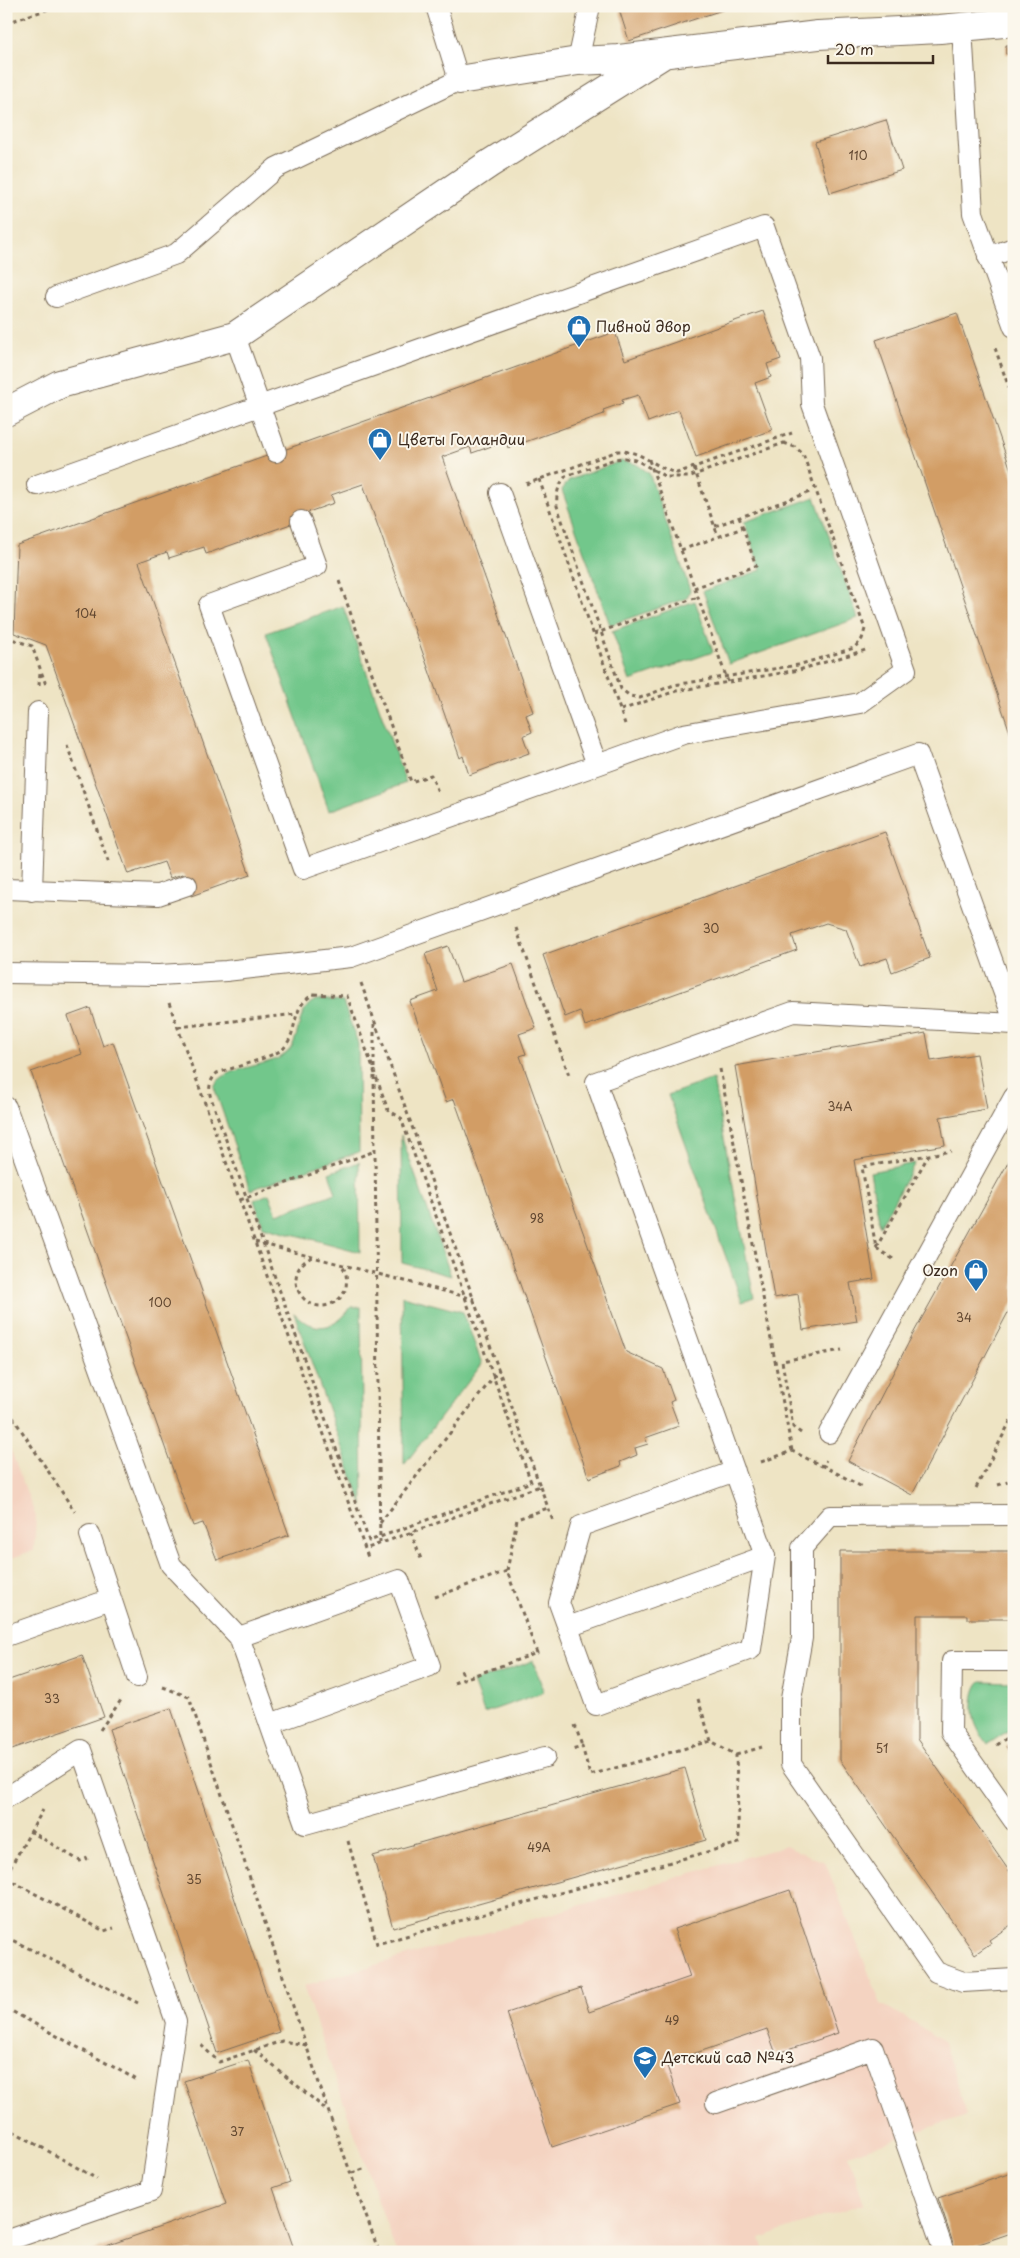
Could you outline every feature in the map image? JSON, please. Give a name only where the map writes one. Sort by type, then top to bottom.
[{"type":"street","points":[[459,80],[578,61],[664,54],[818,35],[962,28],[1014,22]]},
{"type":"street","points":[[6,412],[60,384],[235,336],[489,164],[664,54]]},
{"type":"lane","points":[[56,297],[176,254],[276,168],[459,80],[436,6]]},
{"type":"lane","points":[[578,61],[590,6]]},
{"type":"lane","points":[[962,28],[972,213],[1014,327]]},
{"type":"lane","points":[[37,485],[764,226],[810,358],[812,404],[906,670],[860,703],[683,734],[303,869],[209,605],[317,566],[301,521]]},
{"type":"lane","points":[[988,257],[1014,248]]},
{"type":"lane","points":[[235,336],[276,452]]},
{"type":"lane","points":[[500,493],[597,765]]},
{"type":"lane","points":[[32,890],[38,712]]},
{"type":"lane","points":[[6,973],[159,975],[226,971],[351,957],[918,754],[1014,1023],[793,1012],[596,1082],[765,1556],[751,1650],[596,1705],[559,1603],[581,1526],[735,1472]]},
{"type":"lane","points":[[6,890],[158,895],[187,885]]},
{"type":"lane","points":[[829,1433],[1014,1097]]},
{"type":"lane","points":[[6,1107],[172,1565],[239,1637],[305,1824],[545,1757]]},
{"type":"lane","points":[[1014,1515],[830,1516],[802,1548],[802,1638],[791,1699],[791,1764],[936,1972],[963,1982],[1014,1979]]},
{"type":"lane","points":[[90,1535],[137,1677]]},
{"type":"lane","points":[[568,1627],[765,1556]]},
{"type":"lane","points":[[239,1637],[400,1580],[430,1666],[270,1724]]},
{"type":"lane","points":[[6,1636],[111,1599]]},
{"type":"lane","points":[[1014,1661],[952,1661],[952,1732],[1014,1821]]},
{"type":"lane","points":[[6,1798],[81,1750],[176,2022],[151,2191],[6,2241]]},
{"type":"lane","points":[[716,2103],[873,2048],[944,2252]]},
{"type":"path","points":[[6,23],[58,6]]},
{"type":"path","points":[[500,493],[618,452],[629,451],[667,471],[677,473],[819,424]]},
{"type":"path","points":[[784,443],[795,447],[803,454],[865,629],[862,639],[854,648],[798,665],[674,685],[640,698],[630,696],[621,689],[557,506],[558,490],[566,476],[615,459],[636,460],[666,478],[677,479],[696,474],[784,443]]},
{"type":"path","points":[[649,460],[728,682]]},
{"type":"path","points":[[694,468],[718,536]]},
{"type":"path","points":[[539,480],[635,751]]},
{"type":"path","points":[[715,526],[839,482]]},
{"type":"path","points":[[694,588],[756,566],[739,517]]},
{"type":"path","points":[[681,550],[743,528]]},
{"type":"path","points":[[317,566],[332,560],[411,782],[432,775],[447,818]]},
{"type":"path","points":[[594,634],[698,597]]},
{"type":"path","points":[[6,637],[32,646],[46,687]]},
{"type":"path","points":[[620,710],[676,690],[799,670],[896,641]]},
{"type":"path","points":[[66,743],[120,893]]},
{"type":"path","points":[[507,901],[574,1090],[596,1082]]},
{"type":"path","points":[[351,957],[540,1486],[365,1549]]},
{"type":"path","points":[[159,975],[378,1587]]},
{"type":"path","points":[[314,994],[347,996],[388,1110],[401,1118],[531,1482],[369,1540],[210,1096],[209,1087],[212,1078],[217,1073],[281,1051],[290,1040],[297,1014],[304,999],[314,994]]},
{"type":"path","points":[[178,1028],[297,1014]]},
{"type":"path","points":[[374,1019],[380,1543]]},
{"type":"path","points":[[714,1039],[792,1451],[822,1466]]},
{"type":"path","points":[[917,1274],[876,1248],[862,1167],[970,1148],[982,1154]]},
{"type":"path","points":[[240,1200],[375,1151]]},
{"type":"path","points":[[876,1248],[929,1156]]},
{"type":"path","points":[[255,1241],[474,1299]]},
{"type":"path","points":[[312,1257],[304,1261],[297,1271],[295,1282],[298,1293],[306,1302],[317,1306],[328,1306],[338,1300],[345,1290],[347,1279],[344,1268],[340,1264]]},
{"type":"path","points":[[806,1436],[793,1427],[782,1361],[850,1349]]},
{"type":"path","points":[[380,1524],[499,1370]]},
{"type":"path","points":[[6,1403],[10,1413],[90,1535]]},
{"type":"path","points":[[973,1493],[1014,1414]]},
{"type":"path","points":[[464,1679],[537,1653],[507,1571],[517,1519],[548,1508]]},
{"type":"path","points":[[409,1606],[507,1571]]},
{"type":"path","points":[[690,1672],[710,1741]]},
{"type":"path","points":[[137,1677],[189,1697],[329,2113],[379,2252]]},
{"type":"path","points":[[341,1814],[377,1944],[739,1843],[736,1754],[710,1741],[590,1775],[582,1746],[545,1757]]},
{"type":"path","points":[[30,1831],[80,1861],[116,1848]]},
{"type":"path","points":[[6,1878],[104,1931],[140,1919]]},
{"type":"path","points":[[6,2008],[165,2095]]},
{"type":"path","points":[[254,2050],[329,2113]]},
{"type":"path","points":[[6,2127],[131,2198]]},
{"type":"path","points":[[352,2173],[366,2168]]},
{"type":"shaded area","points":[[6,1437],[36,1517],[34,1550],[6,1560]]},
{"type":"shaded area","name":"Детский сад №43","points":[[785,1846],[825,1862],[881,2004],[914,2022],[944,2043],[967,2115],[848,2155],[864,2203],[760,2238],[764,2252],[396,2252],[303,1986]]},
{"type":"green space","points":[[621,461],[636,464],[649,473],[690,590],[687,598],[610,625],[562,490],[569,480]]},
{"type":"green space","points":[[815,497],[858,618],[729,664],[703,591],[761,570],[744,522]]},
{"type":"green space","points":[[695,601],[713,652],[630,681],[612,631]]},
{"type":"green space","points":[[343,606],[406,783],[329,811],[266,633]]},
{"type":"green space","points":[[316,1000],[343,1002],[358,1043],[359,1152],[250,1190],[214,1087],[218,1080],[226,1075],[284,1055],[294,1042],[304,1011],[309,1004]]},
{"type":"green space","points":[[713,1079],[754,1298],[742,1302],[668,1095]]},
{"type":"green space","points":[[401,1135],[451,1276],[402,1263]]},
{"type":"green space","points":[[359,1162],[360,1252],[263,1226],[254,1200],[269,1194],[277,1214],[336,1193],[329,1173]]},
{"type":"green space","points":[[915,1163],[880,1226],[870,1172]]},
{"type":"green space","points":[[402,1296],[463,1312],[482,1364],[404,1465]]},
{"type":"green space","points":[[351,1307],[361,1307],[363,1507],[294,1313],[309,1324],[324,1326],[338,1321]]},
{"type":"green space","points":[[533,1661],[544,1692],[484,1713],[473,1682]]},
{"type":"green space","points":[[981,1681],[1014,1682],[1014,1727],[988,1744],[978,1729],[974,1716],[975,1690]]},
{"type":"building","points":[[618,6],[731,6],[731,7],[629,41]]},
{"type":"building","points":[[1006,45],[1014,45],[1014,54],[1006,54]]},
{"type":"building","points":[[886,120],[902,170],[830,193],[815,142]]},
{"type":"building","points":[[763,311],[781,359],[767,364],[771,377],[755,383],[772,430],[696,457],[679,410],[648,422],[638,395],[622,400],[623,403],[603,410],[604,414],[508,448],[506,441],[472,453],[470,447],[442,457],[533,712],[526,715],[532,732],[523,736],[529,753],[469,775],[463,756],[460,758],[363,484],[331,495],[334,503],[300,515],[302,520],[206,554],[204,547],[169,558],[167,552],[139,562],[250,875],[191,896],[183,874],[170,878],[164,862],[128,874],[46,645],[14,633],[17,545],[615,332],[625,360]]},
{"type":"building","points":[[957,313],[1014,479],[1013,741],[876,340]]},
{"type":"building","points":[[885,832],[930,958],[892,972],[887,958],[860,967],[846,929],[826,923],[792,935],[797,950],[585,1026],[580,1011],[565,1017],[543,955]]},
{"type":"building","points":[[448,946],[461,982],[513,964],[536,1028],[519,1034],[526,1054],[520,1056],[626,1352],[663,1369],[674,1400],[670,1402],[679,1426],[645,1438],[648,1444],[635,1448],[637,1455],[620,1462],[621,1466],[589,1478],[454,1099],[446,1102],[410,1001],[438,991],[425,954]]},
{"type":"building","points":[[90,1008],[103,1046],[113,1042],[289,1535],[217,1560],[203,1523],[193,1526],[31,1072],[82,1054],[68,1016]]},
{"type":"building","points":[[926,1033],[931,1061],[977,1054],[987,1109],[940,1117],[945,1145],[854,1160],[874,1279],[850,1283],[857,1321],[803,1330],[798,1294],[774,1298],[735,1066]]},
{"type":"building","points":[[1014,1152],[1014,1301],[912,1495],[848,1461],[913,1334]]},
{"type":"building","points":[[840,1551],[1014,1551],[1014,1619],[967,1619],[967,1615],[917,1615],[917,1739],[1014,1878],[1014,1923],[989,1940],[991,1943],[975,1954],[840,1760]]},
{"type":"building","points":[[82,1655],[104,1717],[6,1751],[6,1681]]},
{"type":"building","points":[[171,1708],[279,2032],[217,2053],[109,1729]]},
{"type":"building","points":[[1014,1741],[1014,1759],[1006,1746]]},
{"type":"building","points":[[685,1768],[706,1840],[393,1928],[373,1856]]},
{"type":"building","points":[[790,1890],[838,2033],[776,2054],[767,2029],[666,2063],[680,2104],[552,2147],[507,2013],[581,1988],[589,2012],[690,1977],[674,1929]]},
{"type":"building","points":[[248,2060],[290,2182],[273,2188],[295,2252],[89,2252],[226,2204],[184,2081]]},
{"type":"building","points":[[1014,2172],[1014,2232],[956,2252],[938,2198]]},
{"type":"place","name":"Пивной двор","points":[[579,348]]},
{"type":"place","name":"Цветы Голландии","points":[[380,461]]},
{"type":"place","name":"Ozon","points":[[976,1292]]},
{"type":"place","name":"Детский сад №43","points":[[645,2079]]}]
